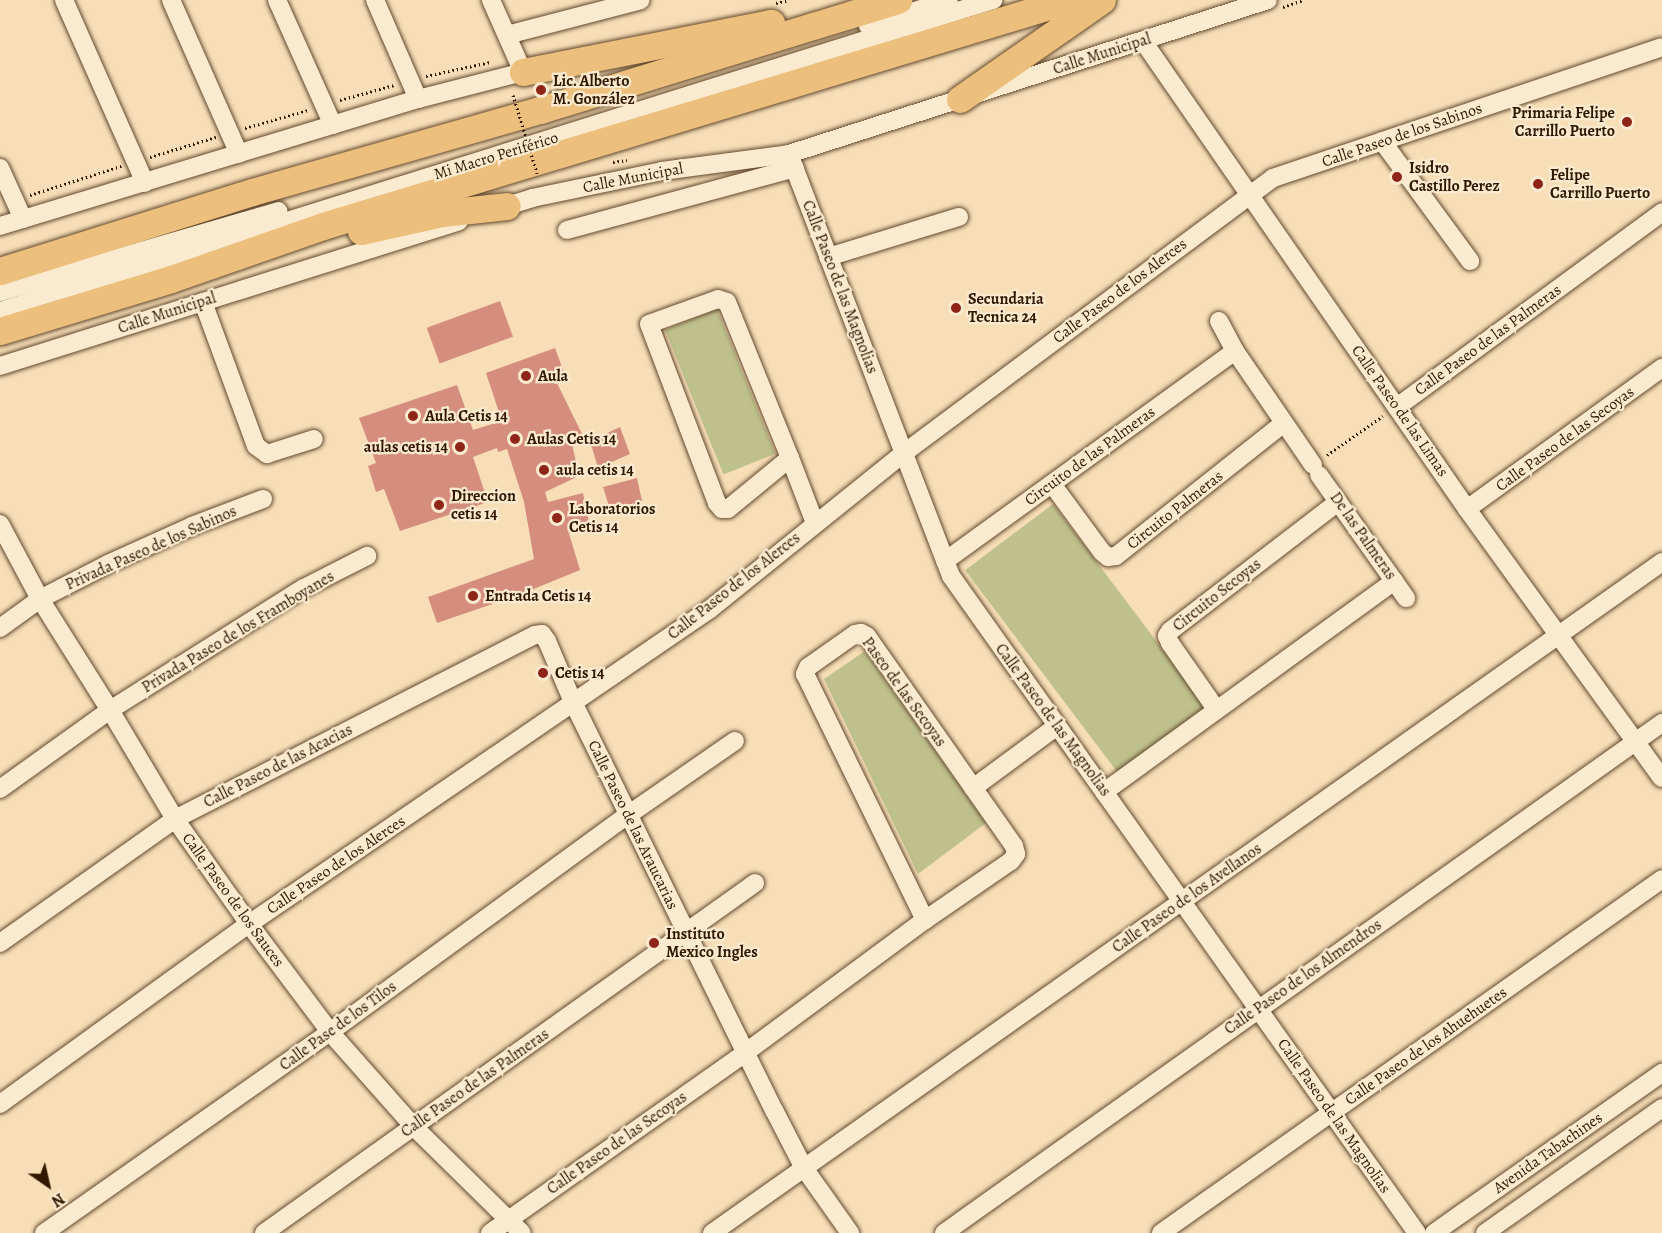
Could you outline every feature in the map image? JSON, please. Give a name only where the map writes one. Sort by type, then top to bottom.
[{"type":"highway","points":[[0,271],[252,192],[540,110],[898,0]]},
{"type":"highway","points":[[171,279],[357,216],[1069,0]]},
{"type":"highway","points":[[960,99],[1102,0]]},
{"type":"highway","points":[[518,84],[798,18],[837,19]]},
{"type":"highway","points":[[0,332],[256,255],[442,213],[507,206]]},
{"type":"street","points":[[64,0],[145,183]]},
{"type":"street","points":[[171,0],[240,154]]},
{"type":"street","points":[[277,0],[333,125]]},
{"type":"street","points":[[375,0],[418,99]]},
{"type":"street","points":[[0,226],[418,99],[518,84],[507,35],[491,0]]},
{"type":"street","points":[[507,35],[641,0]]},
{"type":"street","name":"Mi Macro Periférico","points":[[0,292],[371,184],[949,0]]},
{"type":"street","name":"Mi Macro Periférico","points":[[0,311],[993,0]]},
{"type":"street","name":"Calle Municipal","points":[[0,366],[507,206],[662,171],[792,161],[960,99],[1268,0]]},
{"type":"street","name":"Calle Paseo de las Limas","points":[[1143,41],[1467,509],[1662,778]]},
{"type":"street","name":"Calle Paseo de los Sabinos","points":[[1249,195],[1273,178],[1662,48]]},
{"type":"street","points":[[1382,141],[1470,261]]},
{"type":"street","points":[[567,230],[792,161]]},
{"type":"street","name":"Calle Paseo de las Magnolias","points":[[792,161],[945,561],[958,589],[1058,726],[1417,1233]]},
{"type":"street","points":[[0,168],[23,219]]},
{"type":"street","name":"Calle Paseo de los Alerces","points":[[0,1104],[249,924],[710,609],[904,453],[1249,195]]},
{"type":"street","name":"Calle Paseo de las Palmeras","points":[[1397,406],[1662,212]]},
{"type":"street","points":[[828,257],[959,217]]},
{"type":"street","points":[[790,458],[728,509],[722,509],[717,503],[649,324],[718,299],[727,302],[790,458],[815,523]]},
{"type":"street","points":[[202,302],[256,446],[267,454],[314,439]]},
{"type":"street","name":"De las Palmeras","points":[[1219,321],[1235,351],[1406,598]]},
{"type":"street","name":"Circuito de las Palmeras","points":[[945,561],[1235,351]]},
{"type":"street","name":"Calle Paseo de las Secoyas","points":[[1467,509],[1662,368]]},
{"type":"street","name":"Circuito Palmeras","points":[[1052,484],[1102,552],[1108,557],[1116,556],[1284,423]]},
{"type":"street","name":"Privada Paseo de los Sabinos","points":[[40,599],[108,564],[192,526],[263,499]]},
{"type":"street","name":"Circuito Secoyas","points":[[1216,709],[1167,636],[1170,631],[1338,502]]},
{"type":"street","name":"Calle Paseo de los Sauces","points":[[0,524],[40,599],[111,710],[175,819],[249,924],[330,1032],[414,1127],[507,1221],[522,1233]]},
{"type":"street","name":"Privada Paseo de los Framboyanes","points":[[0,789],[111,710],[304,588],[367,556]]},
{"type":"street","name":"Calle Paseo de los Avellanos","points":[[712,1233],[1662,562]]},
{"type":"street","points":[[1104,792],[1394,581]]},
{"type":"street","points":[[0,628],[40,599]]},
{"type":"street","name":"Paseo de las Secoyas","points":[[745,1053],[925,920],[1011,861],[1016,854],[1014,846],[867,636],[861,633],[855,634],[808,667],[805,674],[925,920]]},
{"type":"street","name":"Calle Paseo de las Araucarias","points":[[542,634],[628,815],[804,1168],[850,1233]]},
{"type":"street","name":"Calle Paseo de las Acacias","points":[[0,943],[175,819],[535,635],[542,634]]},
{"type":"street","name":"Calle Paseo de los Almendros","points":[[944,1233],[1662,723]]},
{"type":"street","points":[[973,788],[1058,726]]},
{"type":"street","name":"Calle Pase de los Tilos","points":[[44,1233],[330,1032],[628,815],[735,741]]},
{"type":"street","name":"Calle Paseo de los Ahuehuetes","points":[[1161,1233],[1662,879]]},
{"type":"street","name":"Calle Paseo de las Palmeras","points":[[264,1233],[755,883]]},
{"type":"street","name":"Calle Paseo de las Secoyas","points":[[490,1233],[745,1053]]},
{"type":"street","name":"Avenida Tabachines","points":[[1434,1233],[1662,1073]]},
{"type":"street","name":"Avenida Tabachines","points":[[1485,1233],[1662,1108]]},
{"type":"path","points":[[518,84],[537,173]]},
{"type":"path","name":"Calle Paseo de las Palmeras","points":[[1316,470],[1397,406]]},
{"type":"green space","points":[[717,309],[775,454],[724,475],[665,330]]},
{"type":"green space","points":[[1053,504],[1208,709],[1120,775],[965,570]]},
{"type":"green space","points":[[865,651],[986,823],[918,874],[824,679]]},
{"type":"building","name":"Aula Cetis 14","points":[[500,301],[513,337],[440,363],[427,328]]},
{"type":"building","points":[[555,348],[566,378],[556,381],[583,436],[571,439],[579,476],[545,492],[548,502],[583,493],[589,523],[568,530],[580,570],[519,595],[437,623],[428,597],[534,559],[524,502],[507,449],[498,452],[497,448],[473,457],[488,502],[400,531],[384,489],[376,492],[368,466],[376,463],[359,418],[457,385],[473,430],[502,421],[486,373]]},
{"type":"building","points":[[620,427],[630,454],[598,468],[590,441]]},
{"type":"building","points":[[637,478],[642,501],[612,516],[603,487]]},
{"type":"place","name":"Lic. Alberto M. González","points":[[541,90]]},
{"type":"place","name":"Primaria Felipe Carrillo Puerto","points":[[1627,122]]},
{"type":"place","name":"Isidro Castillo Perez","points":[[1397,177]]},
{"type":"place","name":"Felipe Carrillo Puerto","points":[[1538,184]]},
{"type":"place","name":"Secundaria Tecnica 24","points":[[956,308]]},
{"type":"place","name":"Aula","points":[[526,376]]},
{"type":"place","name":"Aula Cetis 14","points":[[413,416]]},
{"type":"place","name":"Aulas Cetis 14","points":[[515,439]]},
{"type":"place","name":"aulas cetis 14","points":[[460,447]]},
{"type":"place","name":"aula cetis 14","points":[[544,470]]},
{"type":"place","name":"Direccion cetis 14","points":[[439,505]]},
{"type":"place","name":"Laboratorios Cetis 14","points":[[557,518]]},
{"type":"place","name":"Entrada Cetis 14","points":[[473,596]]},
{"type":"place","name":"Cetis 14","points":[[543,673]]},
{"type":"place","name":"Instituto Mexico Ingles","points":[[654,943]]}]
